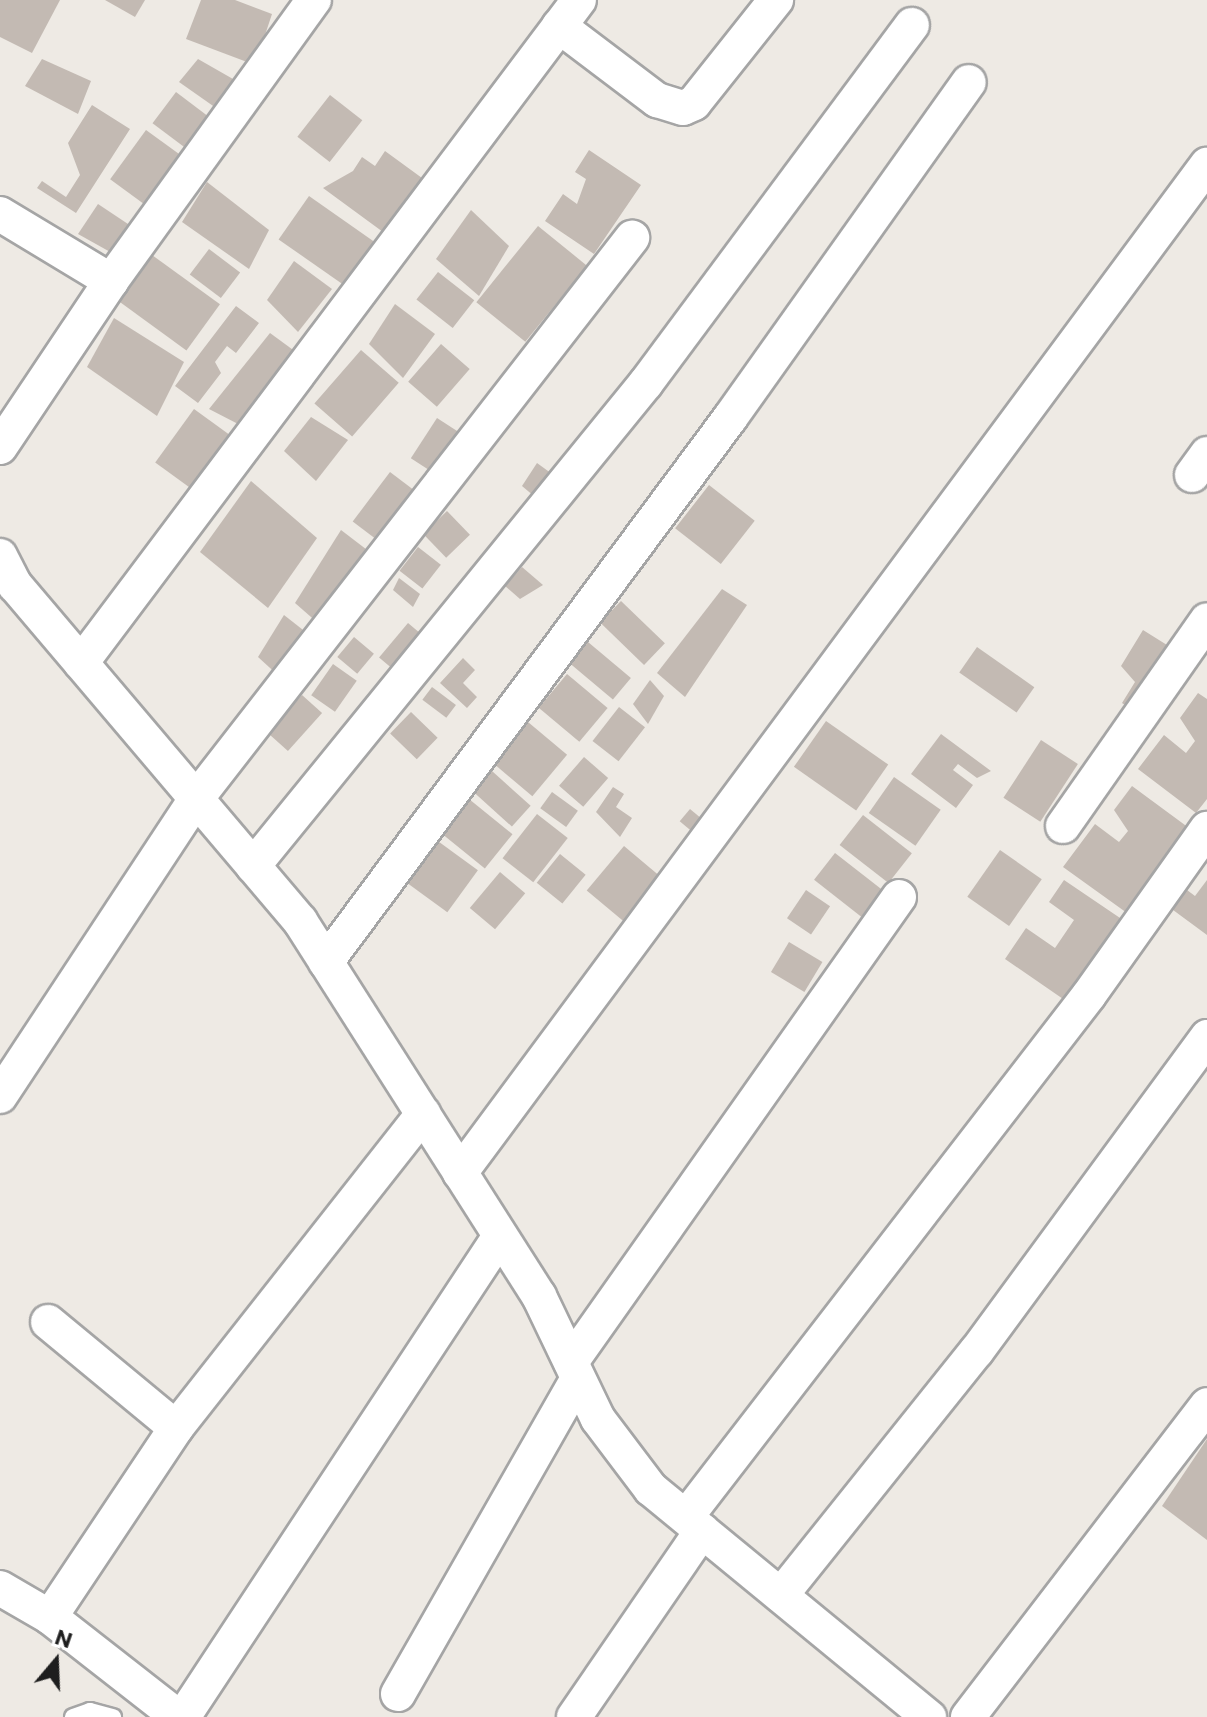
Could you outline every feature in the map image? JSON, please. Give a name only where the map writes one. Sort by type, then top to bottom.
[{"type":"street","points":[[0,447],[111,281],[314,0]]},
{"type":"street","points":[[81,663],[569,13],[657,100],[683,108],[694,103],[776,0]]},
{"type":"street","points":[[253,866],[646,383],[912,25]]},
{"type":"street","points":[[326,962],[730,418],[969,82]]},
{"type":"street","points":[[460,1173],[1207,165]]},
{"type":"street","points":[[0,214],[111,281]]},
{"type":"street","points":[[0,1096],[196,799],[632,238]]},
{"type":"street","points":[[0,556],[15,585],[253,866],[326,962],[539,1296],[598,1419],[651,1489],[929,1717]]},
{"type":"street","points":[[1063,826],[1207,620]]},
{"type":"street","points":[[574,1717],[694,1524],[1089,995],[1207,829]]},
{"type":"street","points":[[398,1694],[575,1371],[899,897]]},
{"type":"street","points":[[781,1595],[976,1352],[1207,1037]]},
{"type":"street","points":[[50,1617],[176,1428],[423,1114]]},
{"type":"street","points":[[0,1588],[50,1617],[181,1717],[500,1236]]},
{"type":"street","points":[[48,1322],[176,1428]]},
{"type":"street","points":[[968,1717],[1207,1405]]},
{"type":"lane","points":[[73,1717],[90,1711],[113,1717]]},
{"type":"building","points":[[0,0],[60,0],[32,53],[0,37]]},
{"type":"building","points":[[105,0],[145,0],[135,17]]},
{"type":"building","points":[[201,0],[235,0],[272,14],[255,65],[186,39]]},
{"type":"building","points":[[42,59],[91,81],[78,114],[25,86]]},
{"type":"building","points":[[198,59],[233,79],[216,108],[179,82]]},
{"type":"building","points":[[176,92],[214,121],[191,152],[153,123]]},
{"type":"building","points":[[330,95],[362,120],[330,162],[297,137]]},
{"type":"building","points":[[92,105],[130,129],[76,213],[37,188],[42,181],[66,197],[80,175],[68,143]]},
{"type":"building","points":[[146,130],[183,157],[147,206],[110,179]]},
{"type":"building","points":[[589,150],[641,185],[594,254],[545,221],[563,194],[577,204],[586,179],[575,172]]},
{"type":"building","points":[[385,151],[422,178],[383,232],[323,188],[353,171],[362,157],[375,166]]},
{"type":"building","points":[[207,182],[269,230],[249,269],[182,222]]},
{"type":"building","points":[[309,196],[380,246],[350,289],[279,239]]},
{"type":"building","points":[[98,204],[134,228],[112,253],[78,234]]},
{"type":"building","points":[[471,210],[509,246],[479,296],[436,259]]},
{"type":"building","points":[[538,226],[587,266],[525,342],[476,302]]},
{"type":"building","points":[[209,249],[240,272],[221,298],[190,275]]},
{"type":"building","points":[[152,255],[220,304],[186,350],[118,301]]},
{"type":"building","points":[[294,261],[332,289],[298,332],[267,300]]},
{"type":"building","points":[[438,272],[474,300],[453,328],[416,300]]},
{"type":"building","points":[[395,304],[435,334],[403,378],[369,344]]},
{"type":"building","points":[[236,306],[259,323],[236,353],[227,346],[215,362],[221,373],[198,403],[175,386]]},
{"type":"building","points":[[114,318],[184,362],[157,416],[87,367]]},
{"type":"building","points":[[270,333],[300,355],[240,425],[209,409]]},
{"type":"building","points":[[441,344],[470,369],[437,407],[408,382]]},
{"type":"building","points":[[361,350],[399,383],[352,436],[314,404]]},
{"type":"building","points":[[194,409],[231,436],[192,489],[155,462]]},
{"type":"building","points":[[311,417],[348,440],[316,481],[284,451]]},
{"type":"building","points":[[437,418],[466,437],[440,477],[411,458]]},
{"type":"building","points":[[537,463],[559,479],[541,502],[522,486]]},
{"type":"building","points":[[390,472],[419,494],[381,543],[353,522]]},
{"type":"building","points":[[251,481],[317,538],[268,608],[200,552]]},
{"type":"building","points":[[709,485],[755,521],[721,564],[675,528]]},
{"type":"building","points":[[447,511],[470,535],[446,558],[423,534]]},
{"type":"building","points":[[341,530],[375,556],[319,624],[295,603]]},
{"type":"building","points":[[418,547],[441,565],[422,588],[400,571]]},
{"type":"building","points":[[522,567],[543,585],[520,599],[505,586]]},
{"type":"building","points":[[399,578],[420,594],[413,607],[393,590]]},
{"type":"building","points":[[722,589],[747,605],[685,697],[657,673]]},
{"type":"building","points":[[621,601],[665,643],[644,665],[600,623]]},
{"type":"building","points":[[284,615],[312,637],[281,678],[258,657]]},
{"type":"building","points":[[408,623],[428,640],[399,674],[379,657]]},
{"type":"building","points":[[1143,630],[1175,650],[1135,712],[1122,703],[1135,682],[1121,666]]},
{"type":"building","points":[[354,637],[374,654],[357,674],[337,657]]},
{"type":"building","points":[[588,642],[631,678],[613,699],[570,663]]},
{"type":"building","points":[[977,647],[1034,687],[1017,713],[959,672]]},
{"type":"building","points":[[463,658],[475,670],[463,683],[477,697],[467,708],[440,683]]},
{"type":"building","points":[[333,664],[357,681],[335,712],[311,695]]},
{"type":"building","points":[[567,674],[608,708],[579,742],[539,708]]},
{"type":"building","points":[[650,680],[664,696],[648,724],[633,704]]},
{"type":"building","points":[[432,687],[456,705],[446,718],[422,700]]},
{"type":"building","points":[[1198,693],[1207,699],[1207,799],[1196,813],[1138,769],[1164,735],[1186,753],[1195,741],[1180,718]]},
{"type":"building","points":[[302,695],[322,713],[288,751],[268,733]]},
{"type":"building","points":[[619,707],[645,727],[619,761],[593,741]]},
{"type":"building","points":[[411,712],[438,738],[417,759],[390,734]]},
{"type":"building","points":[[826,721],[888,765],[856,810],[794,767]]},
{"type":"building","points":[[528,722],[567,755],[532,796],[493,763]]},
{"type":"building","points":[[941,734],[991,771],[977,778],[958,764],[953,770],[973,785],[956,808],[911,774]]},
{"type":"building","points":[[1041,740],[1078,764],[1040,822],[1003,798]]},
{"type":"building","points":[[584,757],[608,778],[583,807],[559,786]]},
{"type":"building","points":[[492,771],[531,806],[512,827],[473,792]]},
{"type":"building","points":[[894,777],[941,810],[915,846],[869,813]]},
{"type":"building","points":[[1132,786],[1189,828],[1127,913],[1063,867],[1095,824],[1119,842],[1128,831],[1114,810]]},
{"type":"building","points":[[613,787],[624,794],[616,807],[632,818],[620,837],[596,812]]},
{"type":"building","points":[[552,792],[578,811],[566,827],[540,808]]},
{"type":"building","points":[[469,799],[513,834],[485,868],[441,833]]},
{"type":"building","points":[[690,809],[709,825],[699,837],[680,821]]},
{"type":"building","points":[[537,814],[568,838],[533,882],[503,858]]},
{"type":"building","points":[[863,815],[912,853],[888,883],[840,845]]},
{"type":"building","points":[[435,839],[478,870],[447,912],[404,881]]},
{"type":"building","points":[[624,846],[664,879],[627,924],[587,890]]},
{"type":"building","points":[[1000,850],[1042,879],[1009,926],[967,897]]},
{"type":"building","points":[[835,853],[890,896],[869,923],[814,880]]},
{"type":"building","points":[[560,854],[586,875],[562,904],[537,883]]},
{"type":"building","points":[[500,872],[525,893],[495,929],[470,908]]},
{"type":"building","points":[[1064,880],[1123,920],[1066,1001],[1005,959],[1026,928],[1055,948],[1074,920],[1049,902]]},
{"type":"building","points":[[1207,880],[1207,935],[1169,907],[1183,887],[1195,896]]},
{"type":"building","points":[[806,890],[830,906],[811,934],[787,918]]},
{"type":"building","points":[[789,942],[822,962],[804,992],[771,972]]},
{"type":"building","points":[[1207,1439],[1207,1540],[1162,1506]]}]
